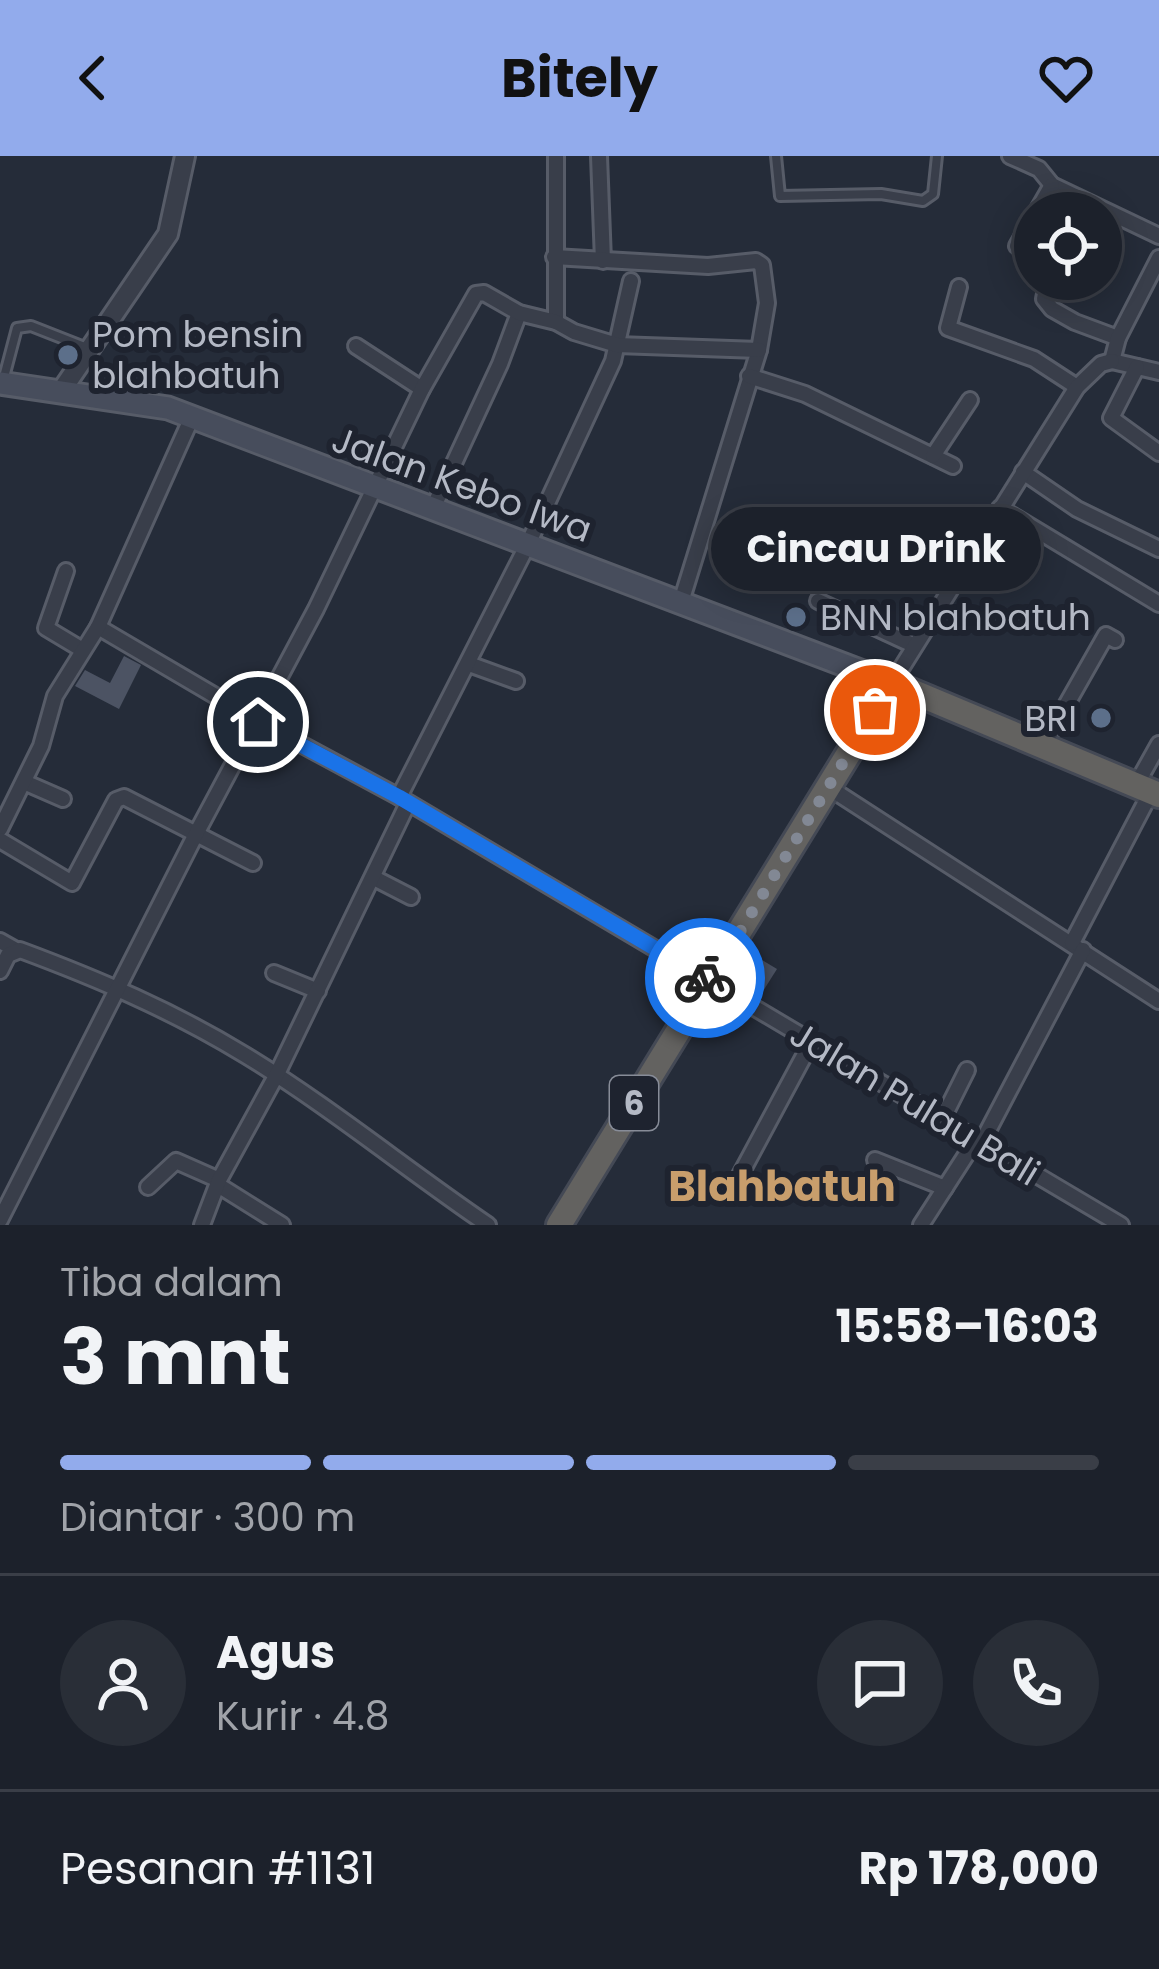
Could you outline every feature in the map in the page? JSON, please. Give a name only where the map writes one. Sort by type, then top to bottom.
[{"type":"highway","points":[[892,683],[1149,790]]},
{"type":"highway","name":"6","points":[[559,1225],[892,683]]},
{"type":"main road","name":"Jalan Kebo Iwa","points":[[1,383],[132,400],[192,417],[892,683]]},
{"type":"street","points":[[62,390],[168,234],[185,156]]},
{"type":"street","points":[[556,156],[556,322]]},
{"type":"street","points":[[599,156],[603,261]]},
{"type":"street","points":[[1010,156],[1039,170],[1052,185],[1159,236]]},
{"type":"street","points":[[1048,192],[1052,185]]},
{"type":"street","points":[[554,257],[708,266],[760,262],[767,303],[759,350],[681,602]]},
{"type":"street","points":[[1112,362],[1118,338],[1159,258]]},
{"type":"street","points":[[202,1225],[219,1182],[374,878],[404,800],[529,542],[616,349],[631,281]]},
{"type":"street","points":[[959,287],[948,328],[1034,359],[1077,387]]},
{"type":"street","points":[[0,1220],[258,722],[422,389],[476,294],[484,293],[519,313],[556,322],[616,349],[759,350]]},
{"type":"street","points":[[1045,300],[1052,309],[1118,338]]},
{"type":"street","points":[[434,506],[519,313]]},
{"type":"street","points":[[356,346],[422,389]]},
{"type":"street","points":[[892,683],[1077,387],[1101,364],[1159,372]]},
{"type":"street","points":[[1137,367],[1112,418],[1159,453]]},
{"type":"street","points":[[749,376],[805,394],[953,466]]},
{"type":"street","points":[[933,456],[970,400]]},
{"type":"street","points":[[0,829],[41,746],[55,696],[98,627],[192,417]]},
{"type":"street","points":[[1023,472],[1077,509],[1159,549]]},
{"type":"street","points":[[1000,508],[1159,604]]},
{"type":"street","points":[[66,571],[46,628],[80,650]]},
{"type":"street","points":[[818,601],[913,645]]},
{"type":"street","name":"Jalan Pulau Bali","points":[[98,627],[258,722],[404,800],[1121,1225]]},
{"type":"street","points":[[1043,746],[1106,635],[1115,640]]},
{"type":"street","points":[[469,664],[516,681]]},
{"type":"street","points":[[921,1225],[980,1140],[1077,946],[1149,790],[1159,744]]},
{"type":"street","points":[[24,782],[63,799]]},
{"type":"street","points":[[828,787],[1159,1001]]},
{"type":"street","points":[[0,840],[72,884],[119,797],[253,862]]},
{"type":"street","points":[[374,878],[411,897]]},
{"type":"street","points":[[0,940],[118,986],[202,1030],[276,1076],[488,1225]]},
{"type":"street","points":[[0,971],[16,950]]},
{"type":"street","points":[[274,973],[318,991]]},
{"type":"street","points":[[732,1190],[812,1041]]},
{"type":"street","points":[[943,1118],[967,1070]]},
{"type":"street","points":[[875,1160],[945,1188]]},
{"type":"street","points":[[148,1187],[176,1161],[219,1182],[282,1225]]},
{"type":"street","points":[[0,1187],[16,1193]]},
{"type":"lane","points":[[776,156],[780,196],[881,194],[923,201],[933,194],[937,156]]},
{"type":"lane","points":[[1,383],[17,328],[31,326],[89,349]]},
{"type":"building","points":[[124,656],[141,665],[119,709],[75,686],[85,670],[110,683]]},
{"type":"building","points":[[752,954],[777,969],[760,996],[735,981]]},
{"type":"way so far","points":[[705,978],[710,981],[875,710]]},
{"type":"place","name":"Pom bensin blahbatuh","points":[[68,355]]},
{"type":"place","name":"BNN blahbatuh","points":[[796,617]]},
{"type":"place","name":"Cincau Drink","points":[[875,710]]},
{"type":"place","name":"BRI","points":[[1101,718]]},
{"type":"district","name":"Blahbatuh","points":[[782,1186]]},
{"type":"route","points":[[258,722],[399,797],[705,978]]}]
